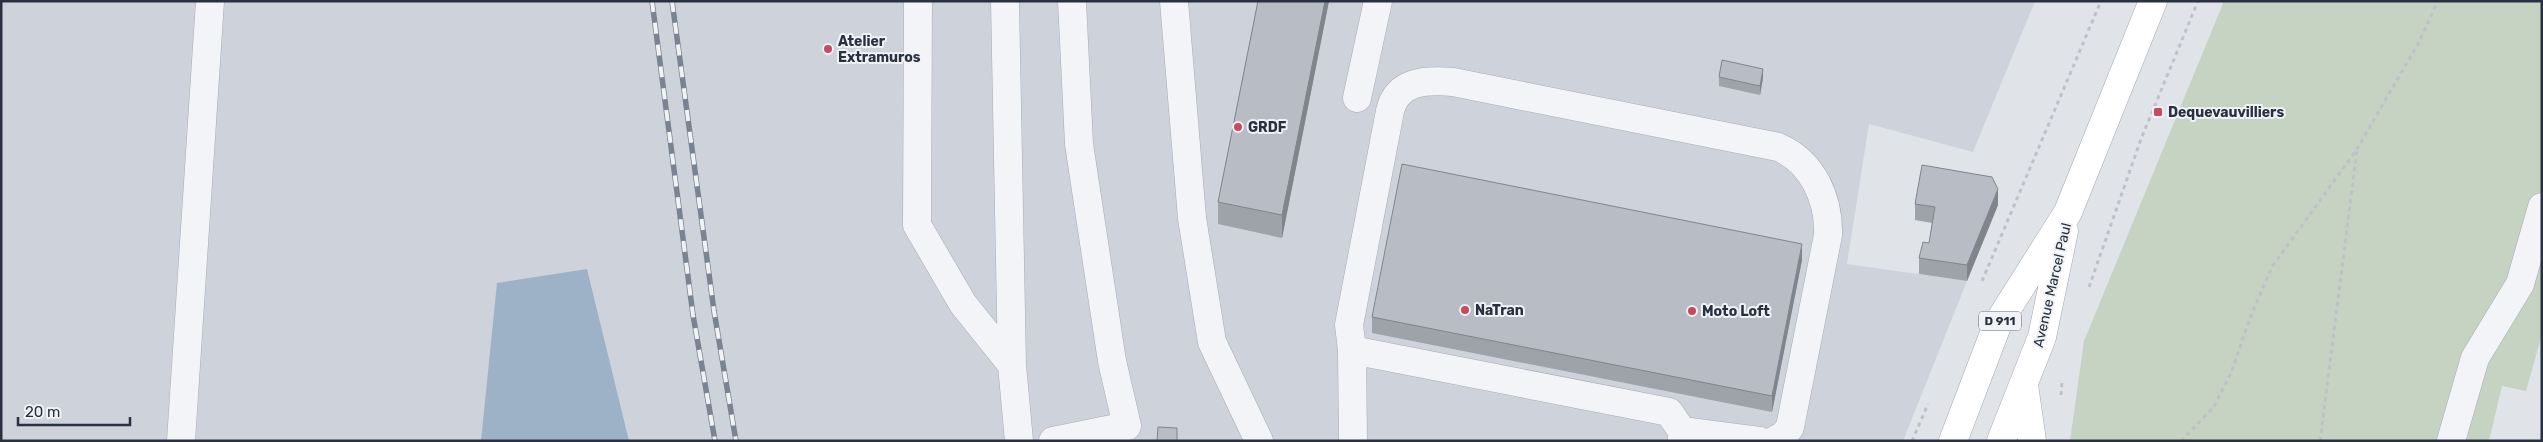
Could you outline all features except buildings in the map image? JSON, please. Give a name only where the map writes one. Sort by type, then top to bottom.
[{"type":"main road","name":"Avenue Marcel Paul","points":[[2002,441],[2042,337],[2068,212],[2153,1]]},
{"type":"main road","name":"Avenue Marcel Paul","points":[[1953,441],[1998,323],[2068,212]]},
{"type":"main road","points":[[2024,385],[2032,441]]},
{"type":"street","points":[[181,441],[210,1]]},
{"type":"street","points":[[918,1],[917,225],[963,304],[1012,365]]},
{"type":"street","points":[[1005,1],[1012,365],[1019,441]]},
{"type":"street","points":[[1052,441],[1127,426],[1112,361],[1079,144],[1072,1]]},
{"type":"street","points":[[1174,1],[1192,218],[1212,342],[1259,441]]},
{"type":"street","points":[[1357,98],[1378,1]]},
{"type":"street","points":[[1353,441],[1350,324],[1392,104],[1399,93],[1411,84],[1434,80],[1453,82],[1778,147],[1806,167],[1819,186],[1828,218],[1820,278],[1790,426],[1784,435],[1773,441]]},
{"type":"street","points":[[2451,441],[2476,358],[2520,284],[2542,207]]},
{"type":"street","points":[[1352,350],[1669,412],[1682,436],[1759,441]]},
{"type":"path","points":[[1979,288],[2101,1]]},
{"type":"path","points":[[2087,290],[2141,139],[2198,1]]},
{"type":"path","points":[[2181,441],[2212,408],[2231,373],[2250,318],[2272,267],[2357,149],[2419,42],[2438,1]]},
{"type":"path","points":[[2320,441],[2357,149]]},
{"type":"path","points":[[2061,400],[2062,380]]},
{"type":"path","points":[[1912,441],[1932,396]]},
{"type":"shaded area","points":[[1,1],[2035,1],[1973,152],[1869,124],[1847,264],[1967,281],[1903,441],[1,441]]},
{"type":"green space","points":[[2224,1],[2542,1],[2542,334],[2526,391],[2502,386],[2489,441],[2070,441],[2084,341]]},
{"type":"water","points":[[587,269],[629,441],[481,441],[497,283]]},
{"type":"railway","points":[[652,1],[693,315],[715,441]]},
{"type":"railway","points":[[672,1],[714,311],[736,441]]},
{"type":"place","name":"Atelier Extramuros","points":[[828,49]]},
{"type":"place","name":"Dequevauvilliers","points":[[2158,112]]},
{"type":"place","name":"GRDF","points":[[1238,127]]},
{"type":"place","name":"NaTran","points":[[1465,310]]},
{"type":"place","name":"Moto Loft","points":[[1692,311]]}]
